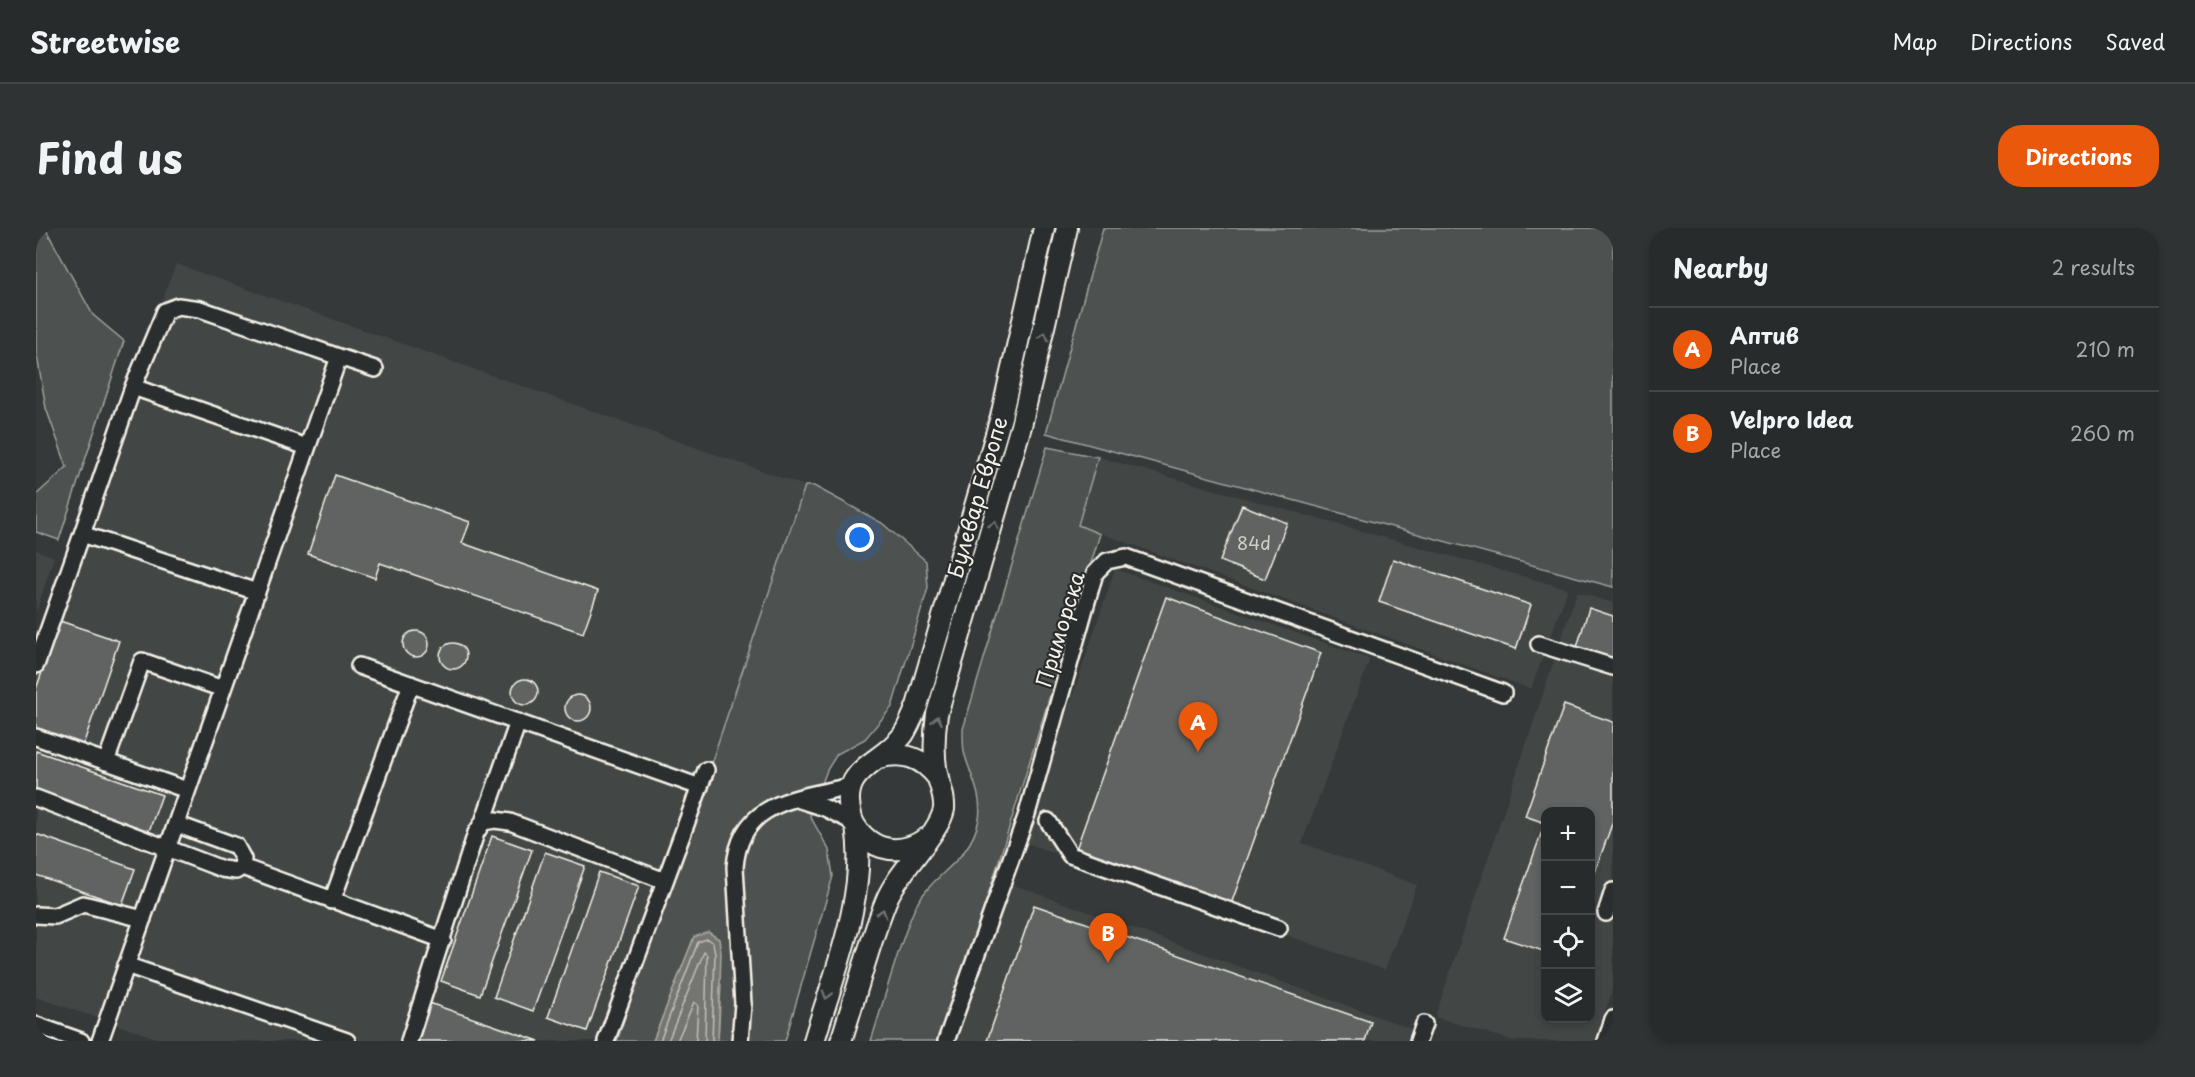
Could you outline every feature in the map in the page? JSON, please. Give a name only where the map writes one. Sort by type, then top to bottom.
[{"type":"main road","name":"Булевар Европе","points":[[850,786],[864,766],[878,758],[902,736],[917,706],[1001,417],[1044,228]]},
{"type":"main road","name":"Булевар Европе","points":[[841,1041],[886,900],[904,868],[938,825],[944,810],[944,793],[938,778],[934,745],[938,714],[1022,426],[1067,228]]},
{"type":"main road","points":[[878,758],[891,754],[918,759],[938,778]]},
{"type":"main road","points":[[814,1041],[858,889],[859,848],[849,809],[850,786]]},
{"type":"main road","points":[[854,825],[866,839],[881,847],[897,850],[914,846],[928,838]]},
{"type":"street","points":[[36,665],[133,387],[165,311],[178,306],[200,309],[375,369]]},
{"type":"street","points":[[100,1041],[339,357]]},
{"type":"street","points":[[133,387],[307,447]]},
{"type":"street","points":[[82,534],[257,592]]},
{"type":"street","name":"Приморска","points":[[946,1041],[1024,821],[1095,573],[1107,561],[1126,557],[1503,693]]},
{"type":"street","points":[[1539,644],[1613,667]]},
{"type":"street","points":[[106,762],[142,661],[223,689]]},
{"type":"street","points":[[359,666],[700,787]]},
{"type":"street","points":[[333,901],[411,684]]},
{"type":"street","points":[[409,1041],[476,833],[483,822],[518,722]]},
{"type":"street","points":[[36,737],[187,790]]},
{"type":"street","points":[[606,1041],[706,770]]},
{"type":"street","points":[[740,1041],[743,1004],[735,867],[736,848],[743,831],[756,816],[771,806],[850,786]]},
{"type":"street","points":[[36,798],[222,869],[236,871],[242,867],[243,859],[236,846],[176,824]]},
{"type":"street","points":[[797,800],[825,808],[854,825]]},
{"type":"street","points":[[483,822],[495,820],[510,822],[665,881]]},
{"type":"street","points":[[1048,821],[1070,855],[1279,928]]},
{"type":"street","points":[[242,867],[442,940]]},
{"type":"street","points":[[1606,913],[1613,892]]},
{"type":"street","points":[[36,915],[55,916],[83,904],[143,918]]},
{"type":"street","points":[[126,965],[348,1041]]},
{"type":"street","points":[[1606,1041],[1613,1019]]},
{"type":"street","points":[[1418,1041],[1424,1024]]},
{"type":"street","points":[[36,1026],[81,1041]]},
{"type":"shaded area","points":[[36,228],[45,228],[93,315],[124,341],[59,540],[36,532],[36,495],[67,467],[46,408],[36,350]]},
{"type":"shaded area","points":[[1103,228],[1613,228],[1613,587],[1046,433]]},
{"type":"shaded area","points":[[176,264],[805,486],[617,1041],[165,1041],[36,997],[36,647],[68,552]]},
{"type":"shaded area","points":[[1047,447],[1098,457],[1078,525],[1100,534],[987,899],[937,1041],[871,1041],[896,959],[914,910],[930,886],[967,847],[979,819],[979,802],[964,752],[963,729]]},
{"type":"shaded area","points":[[1098,457],[1568,589],[1531,689],[1078,525]]},
{"type":"shaded area","points":[[805,486],[814,486],[882,523],[926,561],[928,588],[892,707],[865,739],[837,754],[827,770],[810,816],[829,850],[833,876],[785,1041],[718,1041],[721,985],[694,937],[653,1041],[617,1041]]},
{"type":"shaded area","points":[[36,550],[54,557],[36,612]]},
{"type":"shaded area","points":[[1115,569],[1370,659],[1302,843],[1417,885],[1385,970],[1024,842]]},
{"type":"shaded area","points":[[1577,592],[1613,603],[1613,987],[1596,1041],[1514,1041],[1435,1017]]},
{"type":"shaded area","points":[[1011,884],[1412,1029],[1408,1041],[955,1041]]},
{"type":"water","points":[[708,932],[719,939],[721,953],[718,1041],[653,1041],[694,937]]},
{"type":"building","points":[[335,475],[470,522],[462,543],[598,591],[583,633],[380,563],[375,578],[308,554]]},
{"type":"building","points":[[1242,505],[1287,523],[1265,579],[1220,561]]},
{"type":"building","points":[[1393,559],[1531,605],[1516,649],[1379,602]]},
{"type":"building","points":[[1166,597],[1321,653],[1230,907],[1075,852]]},
{"type":"building","points":[[1589,608],[1613,616],[1613,659],[1577,647]]},
{"type":"building","points":[[60,621],[119,641],[83,745],[36,729],[36,689]]},
{"type":"building","points":[[416,631],[425,635],[429,644],[425,653],[416,657],[407,653],[403,644],[407,635]]},
{"type":"building","points":[[453,643],[462,647],[466,656],[462,665],[453,669],[444,665],[440,656],[444,647]]},
{"type":"building","points":[[525,679],[534,683],[538,692],[534,701],[525,705],[516,701],[512,692],[516,683]]},
{"type":"building","points":[[578,695],[587,699],[591,708],[587,717],[578,721],[569,717],[565,708],[569,699]]},
{"type":"building","points":[[1564,705],[1613,722],[1613,821],[1595,872],[1595,807],[1541,807],[1541,822],[1525,816]]},
{"type":"building","points":[[36,751],[162,795],[149,831],[36,792]]},
{"type":"building","points":[[36,834],[135,869],[122,905],[36,875]]},
{"type":"building","points":[[1541,834],[1541,950],[1504,938]]},
{"type":"building","points":[[492,836],[532,850],[480,995],[441,981]]},
{"type":"building","points":[[545,852],[585,866],[533,1011],[494,997]]},
{"type":"building","points":[[599,872],[639,886],[587,1031],[548,1017]]},
{"type":"building","points":[[1034,905],[1371,1022],[1365,1041],[987,1041]]},
{"type":"building","points":[[429,1003],[539,1041],[417,1041]]},
{"type":"place","name":"Аптив","points":[[1198,752]]},
{"type":"place","name":"Velpro Idea","points":[[1108,963]]}]
